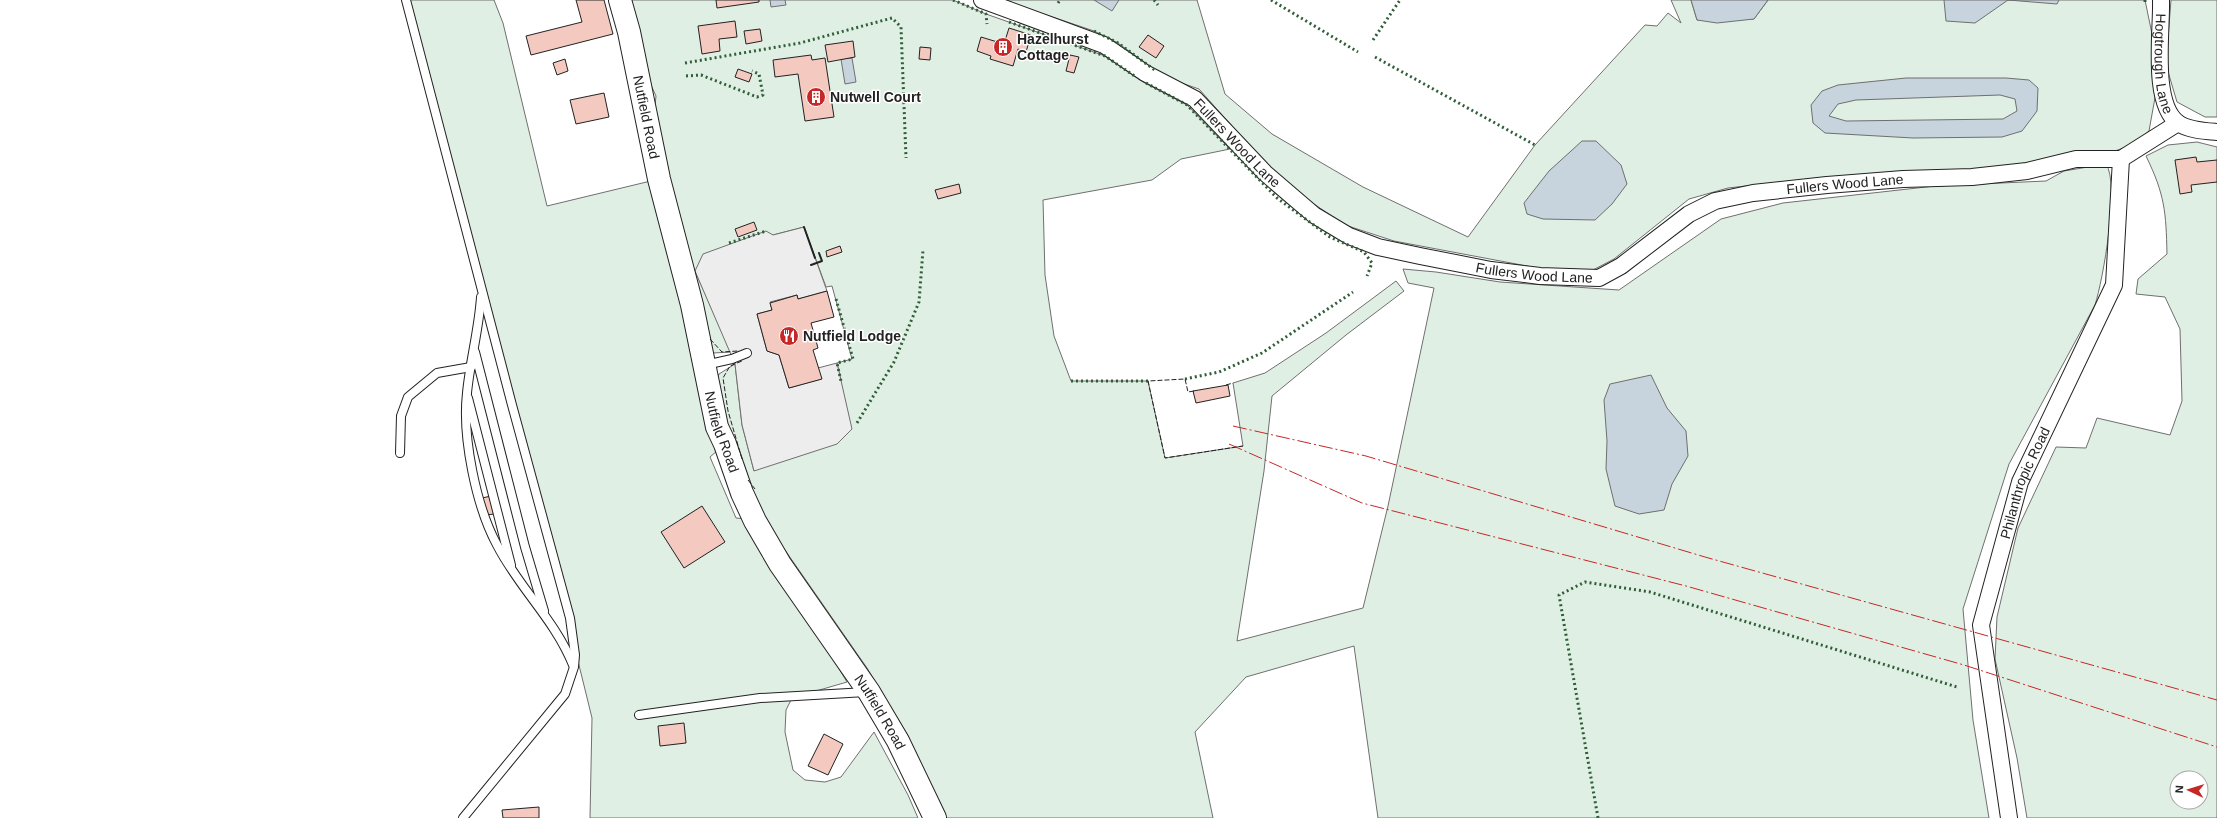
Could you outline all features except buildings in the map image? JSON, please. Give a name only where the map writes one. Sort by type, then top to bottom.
[{"type":"main road","name":"Nutfield Road","points":[[620,0],[629,32],[659,179],[692,305],[717,427],[725,444],[742,492],[755,521],[780,564],[869,692],[898,741],[935,818]]},
{"type":"street","name":"Fullers Wood Lane","points":[[982,0],[1104,45],[1145,74],[1195,99],[1265,173],[1314,215],[1349,236],[1378,247],[1491,270],[1573,278],[1599,278],[1621,266],[1689,214],[1715,201],[1752,193],[1903,179],[1972,177],[2027,171],[2076,159],[2122,158]]},
{"type":"street","name":"Hogtrough Lane","points":[[2161,0],[2162,92],[2167,110],[2178,122]]},
{"type":"street","points":[[2122,158],[2178,122],[2191,128],[2217,132]]},
{"type":"street","name":"Philanthropic Road","points":[[2009,818],[1981,625],[2020,482],[2114,285],[2122,158]]},
{"type":"lane","points":[[406,0],[570,618],[574,641],[574,667],[565,694],[463,818]]},
{"type":"lane","points":[[482,289],[480,318],[467,392],[465,415],[467,437],[480,504],[489,529],[513,573],[565,645],[574,667]]},
{"type":"lane","points":[[474,348],[525,547],[545,616]]},
{"type":"lane","points":[[704,365],[747,354]]},
{"type":"lane","points":[[400,453],[401,416],[408,397],[437,373],[471,367]]},
{"type":"lane","points":[[467,392],[513,573]]},
{"type":"lane","points":[[639,715],[760,698],[869,692]]},
{"type":"green space","points":[[407,0],[494,0],[503,23],[547,206],[659,179],[725,444],[710,457],[736,518],[748,519],[847,682],[792,698],[786,710],[785,732],[793,770],[805,780],[825,782],[841,777],[874,732],[908,795],[918,818],[590,818],[592,718],[546,531]]},
{"type":"green space","points":[[629,0],[953,0],[986,14],[1105,56],[1143,82],[1187,105],[1230,149],[1181,159],[1152,180],[1043,200],[1045,275],[1054,336],[1071,381],[1148,381],[1165,458],[1243,446],[1233,383],[1265,373],[1326,333],[1396,281],[1404,291],[1346,335],[1272,396],[1264,471],[1237,641],[1363,608],[1388,506],[1434,288],[1408,283],[1403,269],[1436,272],[1500,282],[1619,290],[1721,219],[1783,203],[1935,186],[2046,181],[2064,171],[2106,164],[2110,175],[2111,211],[2106,255],[2095,305],[2009,464],[1963,609],[1973,720],[1989,818],[1378,818],[1354,646],[1246,677],[1195,732],[1213,818],[945,818],[907,734],[867,668],[778,540],[749,488],[725,416],[717,380],[719,374],[735,364],[742,425],[754,471],[841,381],[837,363],[852,359],[832,286],[826,287],[804,227],[773,235],[695,271],[731,352],[713,353],[708,347],[653,125],[656,96],[650,83]]},
{"type":"green space","points":[[1002,0],[1197,0],[1225,94],[1272,134],[1363,187],[1468,237],[1535,145],[1645,25],[1657,26],[1668,13],[1681,23],[1671,0],[1691,0],[1697,20],[1754,19],[1768,0],[2145,0],[2152,34],[2156,92],[2149,131],[2132,145],[2109,153],[1960,171],[1790,181],[1728,188],[1689,199],[1614,259],[1589,272],[1543,269],[1394,241],[1345,225],[1308,200],[1264,162],[1199,89],[1164,77],[1118,43],[1094,31]]},
{"type":"green space","points":[[2171,0],[2217,0],[2217,117],[2205,117],[2177,102],[2166,65]]},
{"type":"green space","points":[[2197,142],[2217,147],[2217,818],[2027,818],[2017,758],[1995,659],[1997,617],[2018,528],[2056,447],[2086,448],[2097,418],[2170,435],[2182,401],[2180,329],[2165,297],[2136,294],[2138,279],[2167,254],[2165,215],[2161,193],[2146,156],[2168,145]]},
{"type":"shaded area","points":[[770,0],[785,0],[786,5],[771,7]]},
{"type":"shaded area","points":[[1094,0],[1119,0],[1112,11]]},
{"type":"shaded area","points":[[1691,0],[1768,0],[1754,19],[1717,23],[1697,20]]},
{"type":"shaded area","points":[[1944,0],[2008,0],[1975,23],[1946,21]]},
{"type":"shaded area","points":[[2008,0],[2059,0],[2057,4]]},
{"type":"shaded area","points":[[852,58],[856,82],[845,84],[841,59]]},
{"type":"shaded area","points":[[1906,78],[2006,78],[2029,80],[2038,88],[2037,111],[2022,131],[2002,137],[1913,138],[1825,133],[1813,123],[1811,105],[1822,91],[1838,85]],"holes":[[[2000,95],[2015,99],[2017,111],[2003,119],[1846,121],[1829,116],[1838,104],[1856,100]]]},
{"type":"shaded area","points":[[1582,141],[1596,141],[1621,165],[1627,184],[1612,204],[1595,220],[1543,219],[1527,214],[1524,203],[1549,171]]},
{"type":"shaded area","name":"Nutfield Lodge","points":[[804,227],[827,291],[798,299],[797,295],[770,302],[772,310],[757,314],[767,351],[779,355],[789,388],[821,379],[818,368],[837,363],[852,429],[837,444],[754,471],[742,425],[735,364],[695,271],[703,254],[766,231],[773,235]]},
{"type":"shaded area","points":[[1651,375],[1667,408],[1686,431],[1688,456],[1672,484],[1664,510],[1639,514],[1615,506],[1606,469],[1607,441],[1604,400],[1610,384]]},
{"type":"hedge","points":[[953,0],[986,14],[987,24]]},
{"type":"hedge","points":[[1154,0],[1158,5]]},
{"type":"hedge","points":[[1271,0],[1358,52]]},
{"type":"hedge","points":[[1373,40],[1400,0]]},
{"type":"hedge","points":[[685,63],[800,43],[892,18],[901,27],[906,158]]},
{"type":"hedge","points":[[1009,22],[1105,56],[1136,77]]},
{"type":"hedge","points":[[1094,31],[1118,43],[1156,71]]},
{"type":"hedge","points":[[1375,57],[1535,145]]},
{"type":"hedge","points":[[686,76],[701,75],[757,97],[763,95],[759,74],[752,71]]},
{"type":"hedge","points":[[1146,83],[1187,105],[1277,198],[1330,237],[1364,252],[1372,263],[1367,276]]},
{"type":"hedge","points":[[729,243],[766,231]]},
{"type":"hedge","points":[[857,423],[894,362],[919,302],[923,250]]},
{"type":"hedge","points":[[1185,379],[1219,372],[1262,353],[1353,292]]},
{"type":"hedge","points":[[836,299],[853,359],[837,363],[841,381]]},
{"type":"hedge","points":[[1071,381],[1148,381]]},
{"type":"hedge","points":[[1598,818],[1559,595],[1585,582],[1650,592],[1957,687]]},
{"type":"fence","points":[[710,339],[722,352],[738,351]]},
{"type":"fence","points":[[742,361],[730,366],[723,378],[728,411],[742,459]]},
{"type":"fence","points":[[1194,391],[1188,392],[1185,379],[1148,381],[1165,458],[1243,446]]},
{"type":"fence","points":[[1226,385],[1233,383]]},
{"type":"fence","points":[[748,480],[755,489]]},
{"type":"wall","points":[[804,227],[815,258]]},
{"type":"wall","points":[[811,265],[822,261],[819,253]]},
{"type":"power","points":[[1233,426],[1366,456],[1705,557],[2217,700]]},
{"type":"power","points":[[1229,444],[1362,503],[1686,586],[1964,665],[2217,747]]},
{"type":"place","name":"Hazelhurst Cottage","points":[[1003,47]]},
{"type":"place","name":"Nutwell Court","points":[[816,97]]},
{"type":"place","name":"Nutfield Lodge","points":[[789,336]]}]
